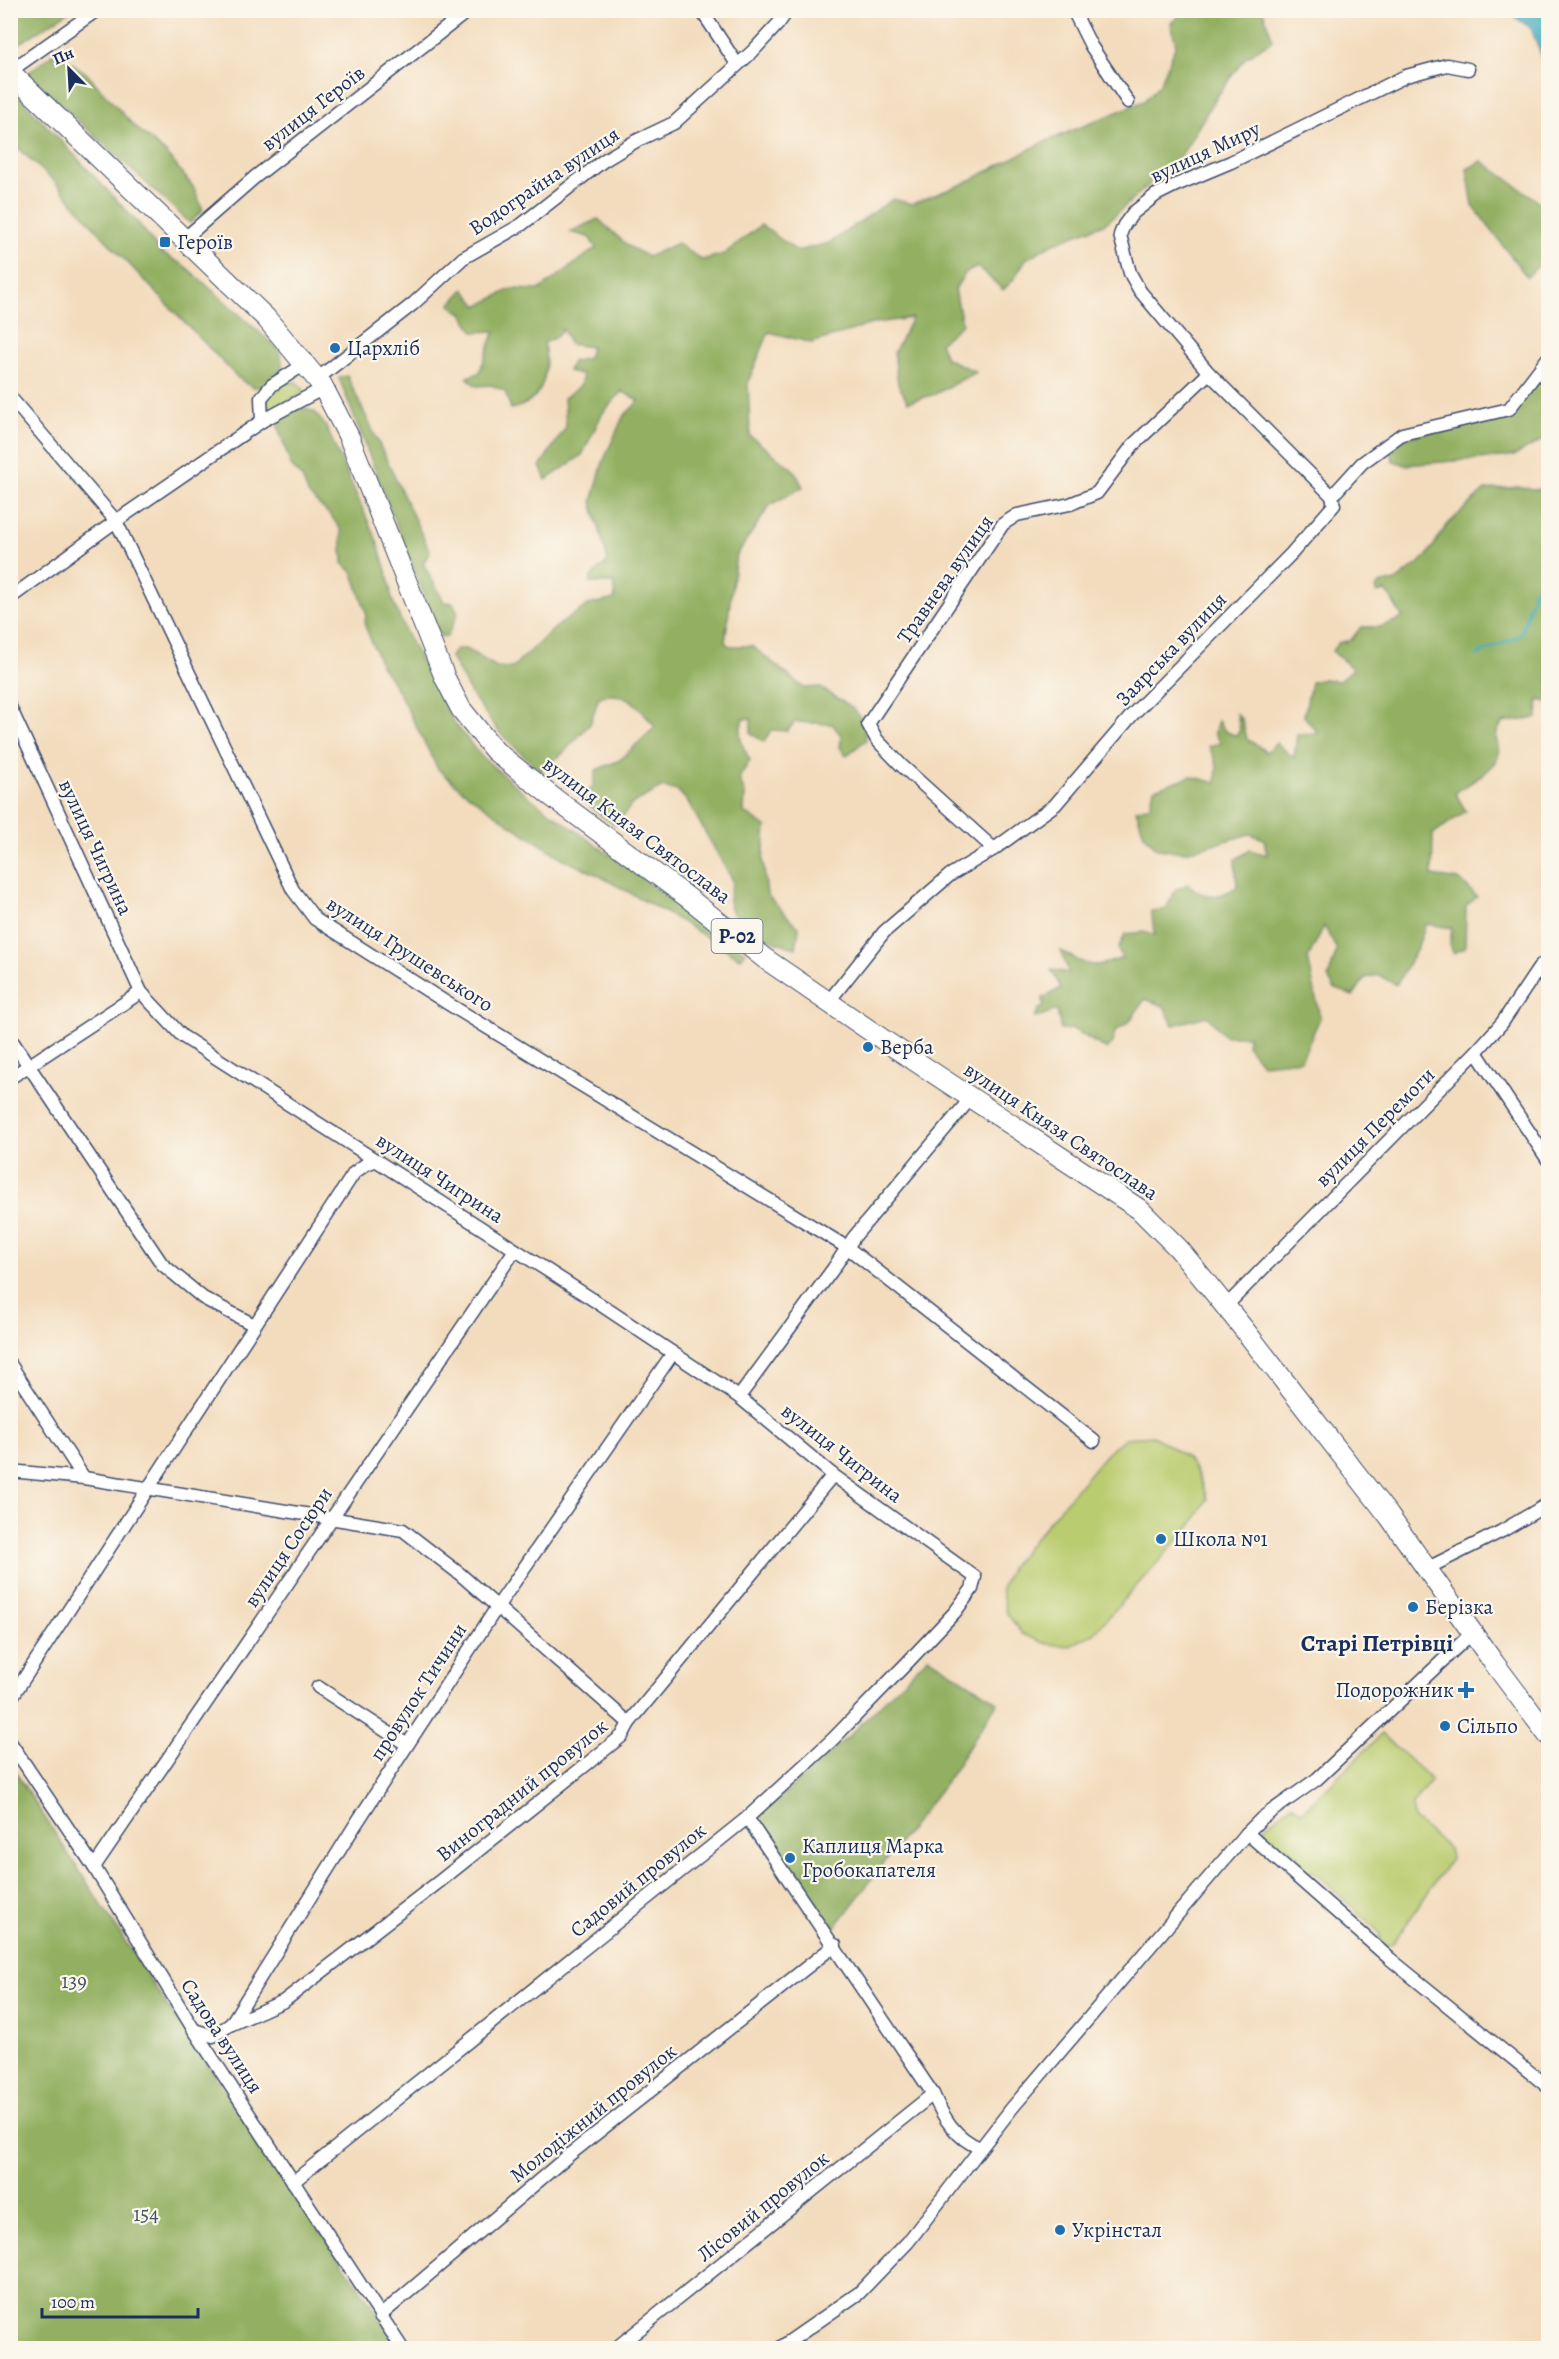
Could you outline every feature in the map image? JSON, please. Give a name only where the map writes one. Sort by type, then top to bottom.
[{"type":"main road","name":"вулиця Князя Святослава","points":[[10,71],[266,318],[315,377],[349,437],[445,678],[460,709],[495,751],[550,796],[687,897],[764,958],[1139,1209],[1179,1249],[1389,1516],[1548,1735]]},
{"type":"street","points":[[10,71],[97,10]]},
{"type":"street","name":"вулиця Героїв","points":[[184,239],[255,177],[469,10]]},
{"type":"street","points":[[701,10],[737,64]]},
{"type":"street","name":"Водограйна вулиця","points":[[315,377],[413,304],[463,258],[521,225],[603,161],[636,141],[674,123],[778,24],[788,10]]},
{"type":"street","points":[[1073,10],[1091,46],[1128,102]]},
{"type":"street","name":"вулиця Миру","points":[[1332,496],[1209,373],[1140,291],[1130,273],[1120,236],[1124,225],[1133,213],[1156,195],[1176,184],[1231,162],[1406,76],[1447,65],[1468,69]]},
{"type":"street","name":"Заярська вулиця","points":[[829,1001],[884,932],[950,875],[994,849],[1055,805],[1132,715],[1292,554],[1334,505],[1332,496],[1362,463],[1402,434],[1509,409],[1548,358]]},
{"type":"street","name":"Травнева вулиця","points":[[994,849],[901,765],[877,740],[868,724],[1003,524],[1017,515],[1070,504],[1097,493],[1133,445],[1209,373]]},
{"type":"street","points":[[262,421],[261,398],[272,386],[315,377]]},
{"type":"street","points":[[10,598],[116,521],[262,421],[315,377]]},
{"type":"street","name":"вулиця Грушевського","points":[[10,396],[116,521],[292,890],[315,919],[447,1003],[848,1248],[1094,1441]]},
{"type":"street","name":"вулиця Чигрина","points":[[10,706],[141,992],[182,1036],[377,1160],[739,1397],[833,1474],[975,1577]]},
{"type":"street","name":"вулиця Перемоги","points":[[1225,1307],[1476,1052],[1502,1023],[1541,965]]},
{"type":"street","points":[[10,1078],[141,992]]},
{"type":"street","points":[[10,1038],[162,1264],[203,1298],[254,1325]]},
{"type":"street","points":[[1476,1052],[1548,1160]]},
{"type":"street","points":[[739,1397],[854,1237],[971,1098]]},
{"type":"street","points":[[10,1700],[354,1173],[366,1164],[377,1160]]},
{"type":"street","name":"вулиця Сосюри","points":[[94,1867],[515,1250]]},
{"type":"street","name":"провулок Тичини","points":[[231,2024],[406,1744],[496,1607],[673,1353]]},
{"type":"street","points":[[10,1364],[84,1478]]},
{"type":"street","points":[[10,1471],[84,1478],[403,1530],[460,1574],[629,1723]]},
{"type":"street","name":"Виноградний провулок","points":[[231,2024],[284,2001],[440,1881],[622,1736],[629,1723],[833,1474]]},
{"type":"street","points":[[1426,1569],[1502,1532],[1548,1504]]},
{"type":"street","name":"Садовий провулок","points":[[293,2182],[747,1818],[833,1738],[955,1612],[972,1588],[975,1577]]},
{"type":"street","points":[[780,2349],[859,2293],[908,2242],[980,2148],[1057,2054],[1246,1833],[1262,1818],[1317,1779],[1473,1632]]},
{"type":"street","points":[[318,1686],[406,1744]]},
{"type":"street","name":"Садова вулиця","points":[[10,1742],[94,1867],[194,2030],[402,2349]]},
{"type":"street","points":[[747,1818],[835,1945],[933,2094],[942,2115],[960,2138],[980,2148]]},
{"type":"street","points":[[1246,1833],[1389,1958],[1548,2087]]},
{"type":"street","name":"Молодіжний провулок","points":[[380,2316],[569,2155],[835,1945]]},
{"type":"street","points":[[194,2030],[213,2036],[231,2024]]},
{"type":"street","name":"Лісовий провулок","points":[[616,2349],[933,2094]]},
{"type":"green space","points":[[10,11],[70,11],[14,47],[11,44]]},
{"type":"green space","points":[[1185,11],[1263,11],[1273,40],[1245,58],[1213,102],[1181,156],[1106,223],[1052,244],[1026,259],[1013,280],[1003,290],[978,267],[965,273],[955,289],[962,324],[940,343],[946,358],[976,372],[935,394],[908,402],[898,384],[894,353],[912,318],[875,323],[812,343],[769,332],[748,382],[750,436],[794,470],[803,487],[770,505],[736,556],[725,642],[729,646],[752,646],[804,688],[819,687],[853,708],[863,721],[866,740],[846,756],[840,747],[841,735],[832,724],[795,722],[787,731],[771,730],[764,742],[751,733],[751,718],[744,719],[740,730],[741,740],[750,760],[739,778],[745,794],[744,812],[766,827],[763,860],[767,895],[799,928],[796,948],[776,942],[745,925],[731,910],[729,898],[733,881],[688,802],[678,791],[663,787],[632,804],[616,825],[601,816],[580,797],[593,787],[596,770],[620,760],[655,727],[638,706],[625,697],[617,695],[599,697],[590,724],[562,754],[540,771],[500,733],[471,694],[451,657],[456,649],[466,649],[497,667],[512,668],[556,627],[588,605],[615,599],[614,583],[590,583],[591,577],[608,561],[592,502],[603,462],[623,417],[639,401],[622,391],[602,414],[582,455],[546,480],[540,466],[566,427],[564,398],[580,386],[583,375],[568,371],[572,362],[588,358],[591,347],[569,344],[563,329],[556,337],[544,343],[545,375],[538,393],[531,400],[511,409],[505,391],[491,385],[476,386],[467,377],[479,373],[495,331],[474,332],[463,314],[450,305],[464,289],[478,306],[511,289],[539,290],[596,248],[589,237],[570,232],[598,219],[628,246],[648,257],[677,243],[702,260],[724,254],[761,225],[797,251],[829,243],[893,199],[912,204],[965,183],[1040,144],[1144,101],[1160,84],[1176,45],[1171,23]]},
{"type":"green space","points":[[56,51],[86,73],[134,126],[166,153],[194,188],[203,210],[190,223],[27,74]]},
{"type":"green space","points":[[11,88],[140,225],[160,252],[185,266],[277,348],[282,363],[281,370],[275,378],[267,384],[253,387],[237,377],[104,238],[55,182],[11,142]]},
{"type":"green space","points":[[1482,161],[1542,204],[1548,197],[1548,256],[1527,277],[1473,206],[1467,169]]},
{"type":"green space","points":[[1548,356],[1548,437],[1514,456],[1406,465],[1393,461],[1391,451],[1403,438],[1510,413]]},
{"type":"green space","points":[[347,376],[430,552],[423,563],[444,602],[453,603],[458,613],[447,637],[440,636],[339,378]]},
{"type":"green space","points":[[296,382],[305,391],[269,412],[266,406],[269,394],[284,383]]},
{"type":"green space","points":[[302,407],[315,412],[326,427],[377,541],[392,599],[406,633],[453,721],[480,755],[529,797],[746,952],[740,958],[682,922],[598,875],[567,861],[512,826],[461,789],[438,769],[398,691],[381,665],[365,626],[366,612],[353,573],[343,563],[341,530],[332,517],[309,495],[302,478],[291,466],[278,426],[283,417]]},
{"type":"green space","points":[[1518,487],[1548,491],[1548,702],[1538,700],[1537,718],[1502,723],[1496,738],[1498,755],[1491,767],[1455,793],[1466,811],[1433,834],[1432,876],[1460,880],[1477,897],[1466,906],[1465,948],[1453,953],[1450,943],[1452,928],[1426,924],[1417,949],[1396,985],[1379,975],[1365,978],[1353,996],[1334,988],[1328,978],[1337,950],[1324,926],[1308,958],[1320,1018],[1301,1060],[1262,1064],[1247,1045],[1248,1036],[1225,1036],[1207,1016],[1173,1025],[1164,1006],[1145,999],[1129,1022],[1115,1031],[1113,1043],[1106,1049],[1073,1029],[1061,1030],[1057,1010],[1035,1018],[1038,1010],[1044,1006],[1043,998],[1061,988],[1051,970],[1069,973],[1061,951],[1090,965],[1104,964],[1122,958],[1118,949],[1125,934],[1145,932],[1155,935],[1151,911],[1166,909],[1175,890],[1188,884],[1206,895],[1223,894],[1237,887],[1235,860],[1250,850],[1267,855],[1264,839],[1250,834],[1185,852],[1157,849],[1144,834],[1136,810],[1150,806],[1154,789],[1191,776],[1216,783],[1217,765],[1209,746],[1221,743],[1214,733],[1218,721],[1225,731],[1236,736],[1240,730],[1237,714],[1242,720],[1247,739],[1267,752],[1276,743],[1294,758],[1297,734],[1318,733],[1304,716],[1311,682],[1324,679],[1339,681],[1353,669],[1332,651],[1338,643],[1351,640],[1361,627],[1380,627],[1403,618],[1385,591],[1377,593],[1376,588],[1379,584],[1396,581],[1426,557],[1448,524],[1485,490]]},
{"type":"green space","points":[[1153,1436],[1189,1460],[1198,1475],[1207,1499],[1193,1523],[1094,1633],[1070,1646],[1047,1644],[1022,1634],[1006,1612],[1001,1589],[1012,1565],[1106,1454],[1125,1438]]},
{"type":"green space","points":[[928,1657],[998,1702],[948,1779],[830,1934],[756,1819],[852,1733]]},
{"type":"green space","points":[[1382,1734],[1431,1780],[1412,1804],[1414,1819],[1449,1849],[1451,1858],[1393,1944],[1385,1946],[1381,1943],[1380,1933],[1313,1871],[1302,1874],[1263,1839],[1259,1831],[1292,1804],[1302,1812]]},
{"type":"green space","name":"154","points":[[10,1764],[164,2001],[401,2348],[11,2348]]},
{"type":"water","points":[[1506,11],[1548,11],[1548,66],[1544,62],[1531,28]]},
{"type":"waterway","points":[[1477,655],[1521,635],[1534,590],[1548,580]]},
{"type":"place","name":"Героїв","points":[[165,242]]},
{"type":"place","name":"Цархліб","points":[[335,348]]},
{"type":"place","name":"Верба","points":[[868,1047]]},
{"type":"place","name":"Школа №1","points":[[1161,1539]]},
{"type":"place","name":"Берізка","points":[[1413,1607]]},
{"type":"place","name":"Подорожник","points":[[1466,1690]]},
{"type":"place","name":"Сільпо","points":[[1445,1726]]},
{"type":"place","name":"Каплиця Марка Гробокапателя","points":[[790,1858]]},
{"type":"place","name":"Укрінстал","points":[[1060,2230]]},
{"type":"district","name":"Старі Петрівці","points":[[1377,1643]]},
{"type":"park label","name":"139","points":[[74,1981]]}]
